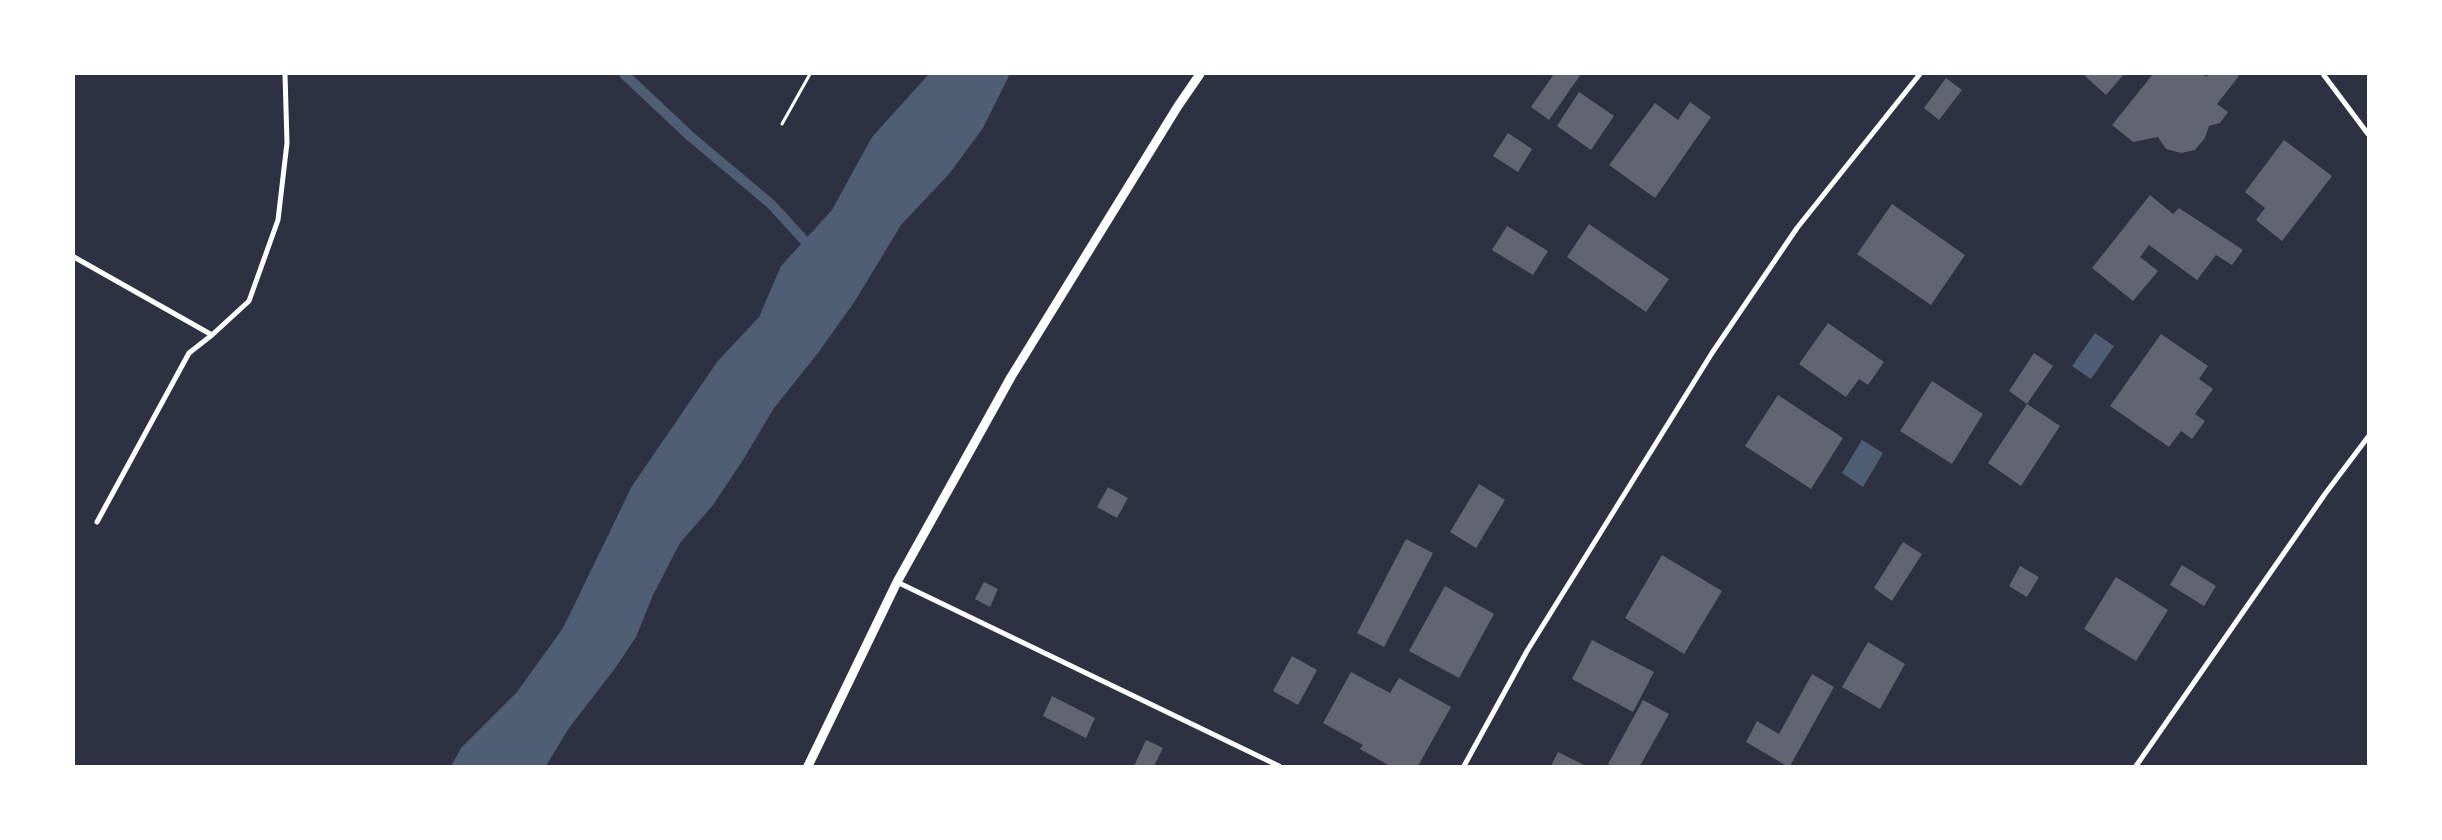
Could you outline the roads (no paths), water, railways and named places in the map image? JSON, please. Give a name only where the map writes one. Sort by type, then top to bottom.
[{"type":"street","points":[[97,522],[189,353],[212,336],[249,301],[278,220],[287,143],[285,74]]},
{"type":"street","points":[[808,766],[897,582],[1011,377],[1178,106],[1200,74]]},
{"type":"street","points":[[1464,766],[1527,651],[1712,353],[1797,228],[1920,74]]},
{"type":"street","points":[[2323,74],[2368,134]]},
{"type":"street","points":[[74,257],[212,336]]},
{"type":"street","points":[[2136,766],[2325,494],[2368,437]]},
{"type":"street","points":[[897,582],[1279,766]]},
{"type":"water","points":[[929,74],[1010,74],[983,128],[949,174],[901,225],[855,301],[818,353],[774,408],[713,505],[680,543],[653,595],[636,637],[616,667],[569,728],[546,766],[451,766],[461,748],[517,692],[563,628],[632,486],[717,362],[759,317],[781,266],[832,210],[872,137]]},
{"type":"water","points":[[2095,333],[2114,346],[2091,379],[2072,366]]},
{"type":"water","points":[[1862,440],[1883,453],[1863,487],[1842,473]]},
{"type":"waterway","points":[[624,74],[691,137],[771,204],[813,250]]}]
